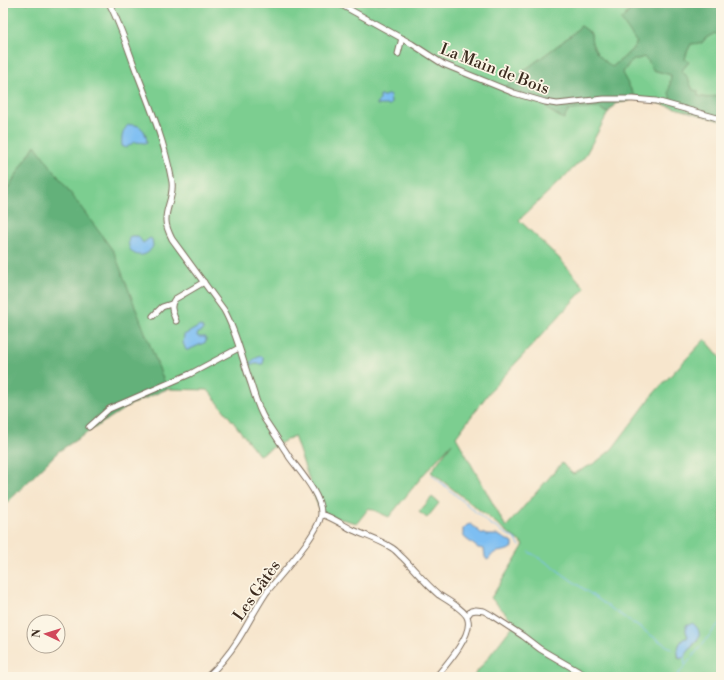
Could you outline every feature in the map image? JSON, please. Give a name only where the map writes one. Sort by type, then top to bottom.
[{"type":"street","points":[[109,3],[119,25],[157,127],[171,179],[172,195],[166,215],[168,230],[172,238],[229,319],[258,406],[265,419],[315,493],[321,514],[393,548],[432,589],[467,616],[469,624],[465,637],[458,649],[436,677]]},
{"type":"street","name":"La Main de Bois","points":[[338,3],[402,38],[443,64],[514,93],[557,104],[604,99],[656,101],[721,119]]},
{"type":"street","points":[[398,54],[402,38]]},
{"type":"street","points":[[153,316],[162,307],[171,304],[175,299],[204,282]]},
{"type":"street","points":[[171,304],[171,310],[176,321]]},
{"type":"street","points":[[89,427],[109,409],[190,374],[239,348]]},
{"type":"street","name":"Les Gâtès","points":[[207,677],[229,653],[267,593],[314,532],[321,514]]},
{"type":"street","points":[[467,616],[471,611],[484,611],[540,649],[588,677]]},
{"type":"green space","points":[[3,3],[638,3],[625,15],[637,42],[622,59],[612,67],[598,56],[591,41],[591,33],[581,26],[571,36],[522,72],[550,111],[563,119],[569,110],[599,108],[608,113],[584,158],[519,220],[559,258],[585,288],[491,390],[456,437],[506,527],[562,463],[573,474],[595,463],[612,449],[655,392],[705,339],[721,358],[721,677],[473,677],[515,623],[491,598],[524,545],[431,472],[452,443],[424,474],[389,517],[369,508],[357,523],[321,514],[294,436],[259,455],[208,390],[167,389],[145,335],[35,145],[8,188],[3,191]],"holes":[[[686,631],[698,640],[681,659],[678,657],[679,645],[683,639],[688,637]]]},
{"type":"green space","points":[[638,3],[721,3],[721,35],[718,36],[715,33],[706,38],[702,43],[691,44],[685,59],[689,62],[682,72],[686,75],[693,90],[698,91],[698,96],[708,98],[720,95],[721,117],[672,103],[669,93],[671,75],[653,70],[649,62],[644,57],[631,61],[622,73],[634,95],[628,101],[615,104],[608,113],[599,108],[569,110],[564,119],[550,111],[544,103],[505,87],[522,72],[571,36],[581,26],[591,33],[594,49],[612,67],[629,53],[637,43],[621,20]]},
{"type":"green space","points":[[715,33],[718,36],[721,35],[721,98],[720,95],[708,98],[698,96],[682,72],[689,62],[685,59],[691,44],[702,42]]},
{"type":"green space","points":[[644,57],[649,62],[653,70],[671,75],[670,83],[721,121],[634,96],[622,74],[631,61]]},
{"type":"green space","points":[[35,145],[114,252],[167,389],[130,405],[59,451],[7,503],[3,505],[3,191],[8,188]]},
{"type":"green space","points":[[432,497],[439,503],[427,518],[419,512]]},
{"type":"water","points":[[390,95],[390,105],[377,105],[380,100],[380,96]]},
{"type":"water","points":[[128,125],[136,125],[142,128],[147,142],[134,142],[126,148],[122,146],[122,135]]},
{"type":"water","points":[[138,236],[143,243],[150,238],[152,239],[153,246],[150,251],[145,254],[136,255],[130,249],[129,237]]},
{"type":"water","points":[[200,326],[202,327],[203,331],[198,333],[197,336],[205,337],[206,342],[186,350],[183,343],[184,335]]},
{"type":"water","points":[[262,356],[264,360],[263,364],[251,364],[254,359]]},
{"type":"water","points":[[471,524],[481,533],[487,535],[498,535],[513,543],[513,547],[495,553],[487,560],[484,549],[478,548],[463,535],[463,529],[467,525]]},
{"type":"water","points":[[692,623],[698,629],[699,637],[684,657],[680,659],[678,654],[679,646],[683,639],[688,637],[686,625]]},
{"type":"waterway","points":[[432,475],[490,524],[515,539],[520,546]]},
{"type":"waterway","points":[[529,552],[543,560],[673,650]]},
{"type":"waterway","points":[[676,677],[721,621]]},
{"type":"waterway","points":[[684,656],[685,665]]}]
